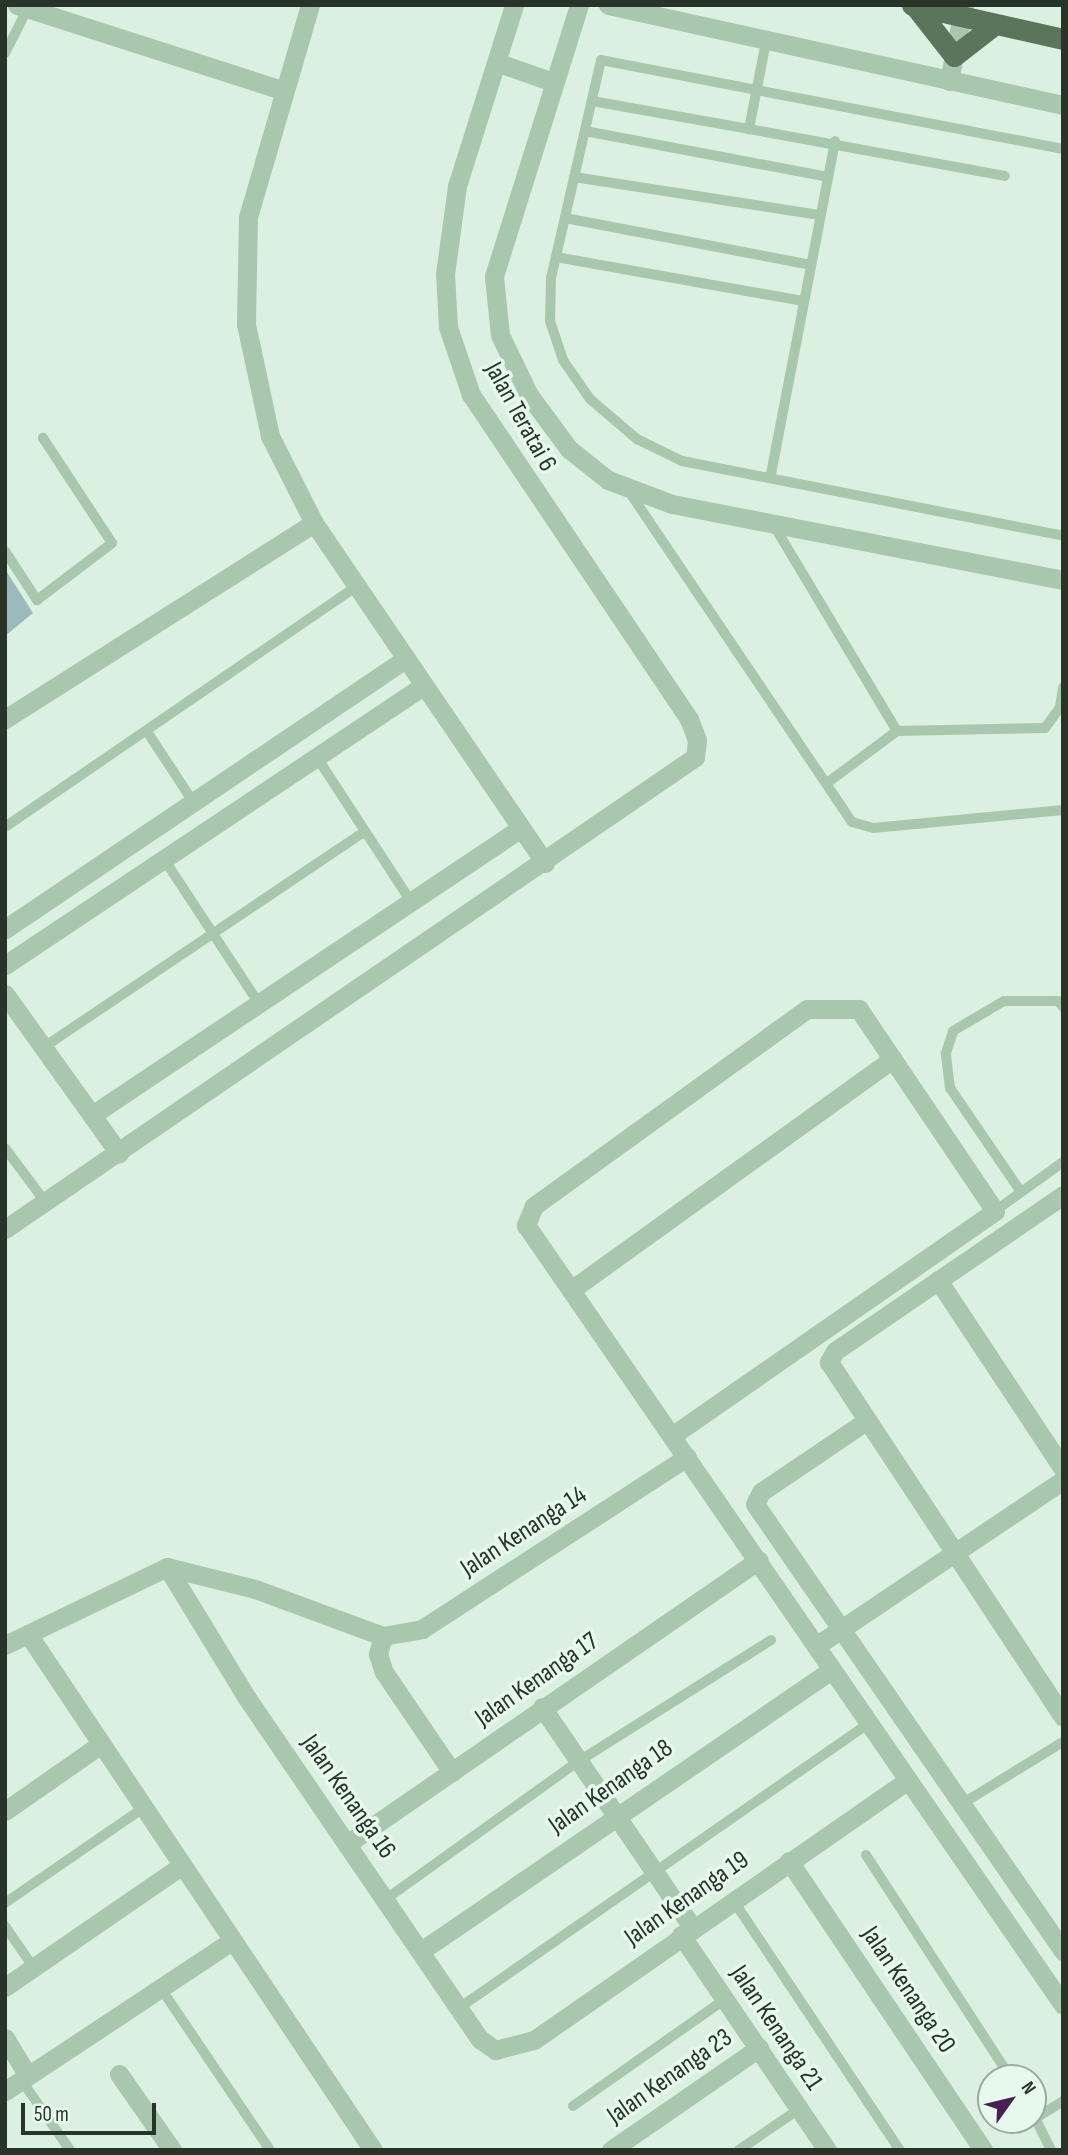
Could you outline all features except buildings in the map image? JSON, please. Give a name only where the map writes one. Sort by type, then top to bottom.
[{"type":"main road","points":[[913,6],[962,12],[993,26],[1063,38]]},
{"type":"main road","points":[[913,6],[954,55],[993,26]]},
{"type":"street","points":[[5,1229],[545,863],[314,523],[270,436],[246,324],[248,217],[282,90],[310,5]]},
{"type":"street","name":"Jalan Teratai 6","points":[[514,5],[499,63],[457,186],[444,274],[448,327],[471,395],[513,465],[689,719],[697,740],[695,757],[683,770],[545,863]]},
{"type":"street","points":[[579,5],[500,244],[494,277],[500,335],[529,395],[569,449],[625,486],[776,529],[1063,580]]},
{"type":"street","points":[[608,5],[766,42],[1063,105]]},
{"type":"street","points":[[25,6],[282,90]]},
{"type":"street","points":[[949,81],[962,12]]},
{"type":"street","points":[[499,63],[553,82]]},
{"type":"street","points":[[5,719],[314,523]]},
{"type":"street","points":[[5,929],[196,806],[405,659]]},
{"type":"street","points":[[5,965],[423,686]]},
{"type":"street","points":[[92,1115],[261,1006],[521,828]]},
{"type":"street","points":[[5,994],[119,1153]]},
{"type":"street","points":[[673,1435],[995,1211],[859,1009],[807,1009],[526,1214],[526,1225],[673,1435],[906,1781],[1061,1998]]},
{"type":"street","points":[[571,1290],[893,1059]]},
{"type":"street","points":[[1063,1196],[835,1351],[829,1362],[1063,1717]]},
{"type":"street","points":[[938,1280],[1063,1469]]},
{"type":"street","points":[[866,1421],[761,1492],[755,1504],[842,1628],[960,1806],[1063,1951]]},
{"type":"street","name":"Jalan Kenanga 14","points":[[383,1636],[422,1629],[687,1457]]},
{"type":"street","points":[[816,1646],[952,1551],[1063,1480]]},
{"type":"street","name":"Jalan Kenanga 17","points":[[347,1844],[758,1560]]},
{"type":"street","points":[[5,1645],[167,1567],[255,1590],[383,1636],[378,1654],[384,1672],[452,1772]]},
{"type":"street","name":"Jalan Kenanga 16","points":[[167,1567],[347,1844],[459,2007],[495,2050]]},
{"type":"street","points":[[28,1634],[230,1942],[373,2150]]},
{"type":"street","name":"Jalan Kenanga 18","points":[[421,1951],[616,1815],[832,1670]]},
{"type":"street","name":"Jalan Kenanga 21","points":[[542,1707],[655,1872],[725,1999],[827,2150]]},
{"type":"street","points":[[5,1811],[100,1744]]},
{"type":"street","name":"Jalan Kenanga 19","points":[[495,2050],[534,2040],[906,1781]]},
{"type":"street","name":"Jalan Kenanga 20","points":[[789,1861],[983,2150]]},
{"type":"street","points":[[5,1987],[181,1866]]},
{"type":"street","points":[[5,2038],[18,2083],[230,1942]]},
{"type":"street","name":"Jalan Kenanga 23","points":[[611,2150],[759,2048]]},
{"type":"street","points":[[119,2074],[172,2150]]},
{"type":"lane","points":[[5,53],[25,6]]},
{"type":"lane","points":[[749,129],[766,42]]},
{"type":"lane","points":[[1063,149],[601,60],[556,257],[550,321],[563,359],[590,399],[637,439],[682,461],[771,474],[1063,536]]},
{"type":"lane","points":[[592,101],[749,129],[835,141],[1005,176]]},
{"type":"lane","points":[[585,131],[828,177]]},
{"type":"lane","points":[[771,474],[835,141]]},
{"type":"lane","points":[[574,177],[820,215]]},
{"type":"lane","points":[[565,218],[811,265]]},
{"type":"lane","points":[[556,257],[804,301]]},
{"type":"lane","points":[[5,551],[37,600],[112,543],[43,438]]},
{"type":"lane","points":[[625,486],[852,822],[873,828],[1063,810]]},
{"type":"lane","points":[[776,529],[897,731]]},
{"type":"lane","points":[[5,827],[148,733],[357,586]]},
{"type":"lane","points":[[827,783],[897,731],[1045,728],[1060,707],[1063,688]]},
{"type":"lane","points":[[148,733],[196,806]]},
{"type":"lane","points":[[318,758],[412,903]]},
{"type":"lane","points":[[44,1047],[216,936],[364,832]]},
{"type":"lane","points":[[164,859],[261,1006]]},
{"type":"lane","points":[[1021,1192],[950,1088],[946,1053],[953,1031],[1004,1001],[1058,1001],[1063,1007]]},
{"type":"lane","points":[[5,1148],[46,1203]]},
{"type":"lane","points":[[995,1211],[1063,1162]]},
{"type":"lane","points":[[386,1899],[579,1761],[771,1640]]},
{"type":"lane","points":[[459,2007],[868,1724]]},
{"type":"lane","points":[[960,1806],[1063,1742]]},
{"type":"lane","points":[[5,1903],[143,1808]]},
{"type":"lane","points":[[866,1856],[1003,2064]]},
{"type":"lane","points":[[733,1899],[900,2150]]},
{"type":"lane","points":[[5,1926],[34,1968]]},
{"type":"lane","points":[[160,1987],[271,2150]]},
{"type":"lane","points":[[573,2106],[725,1999]]},
{"type":"lane","points":[[18,2083],[70,2150]]},
{"type":"lane","points":[[1047,2109],[1063,2101]]},
{"type":"lane","points":[[739,2150],[799,2109]]},
{"type":"lane","points":[[1043,2134],[1051,2150]]},
{"type":"shaded area","points":[[5,569],[33,613],[5,636]]}]
